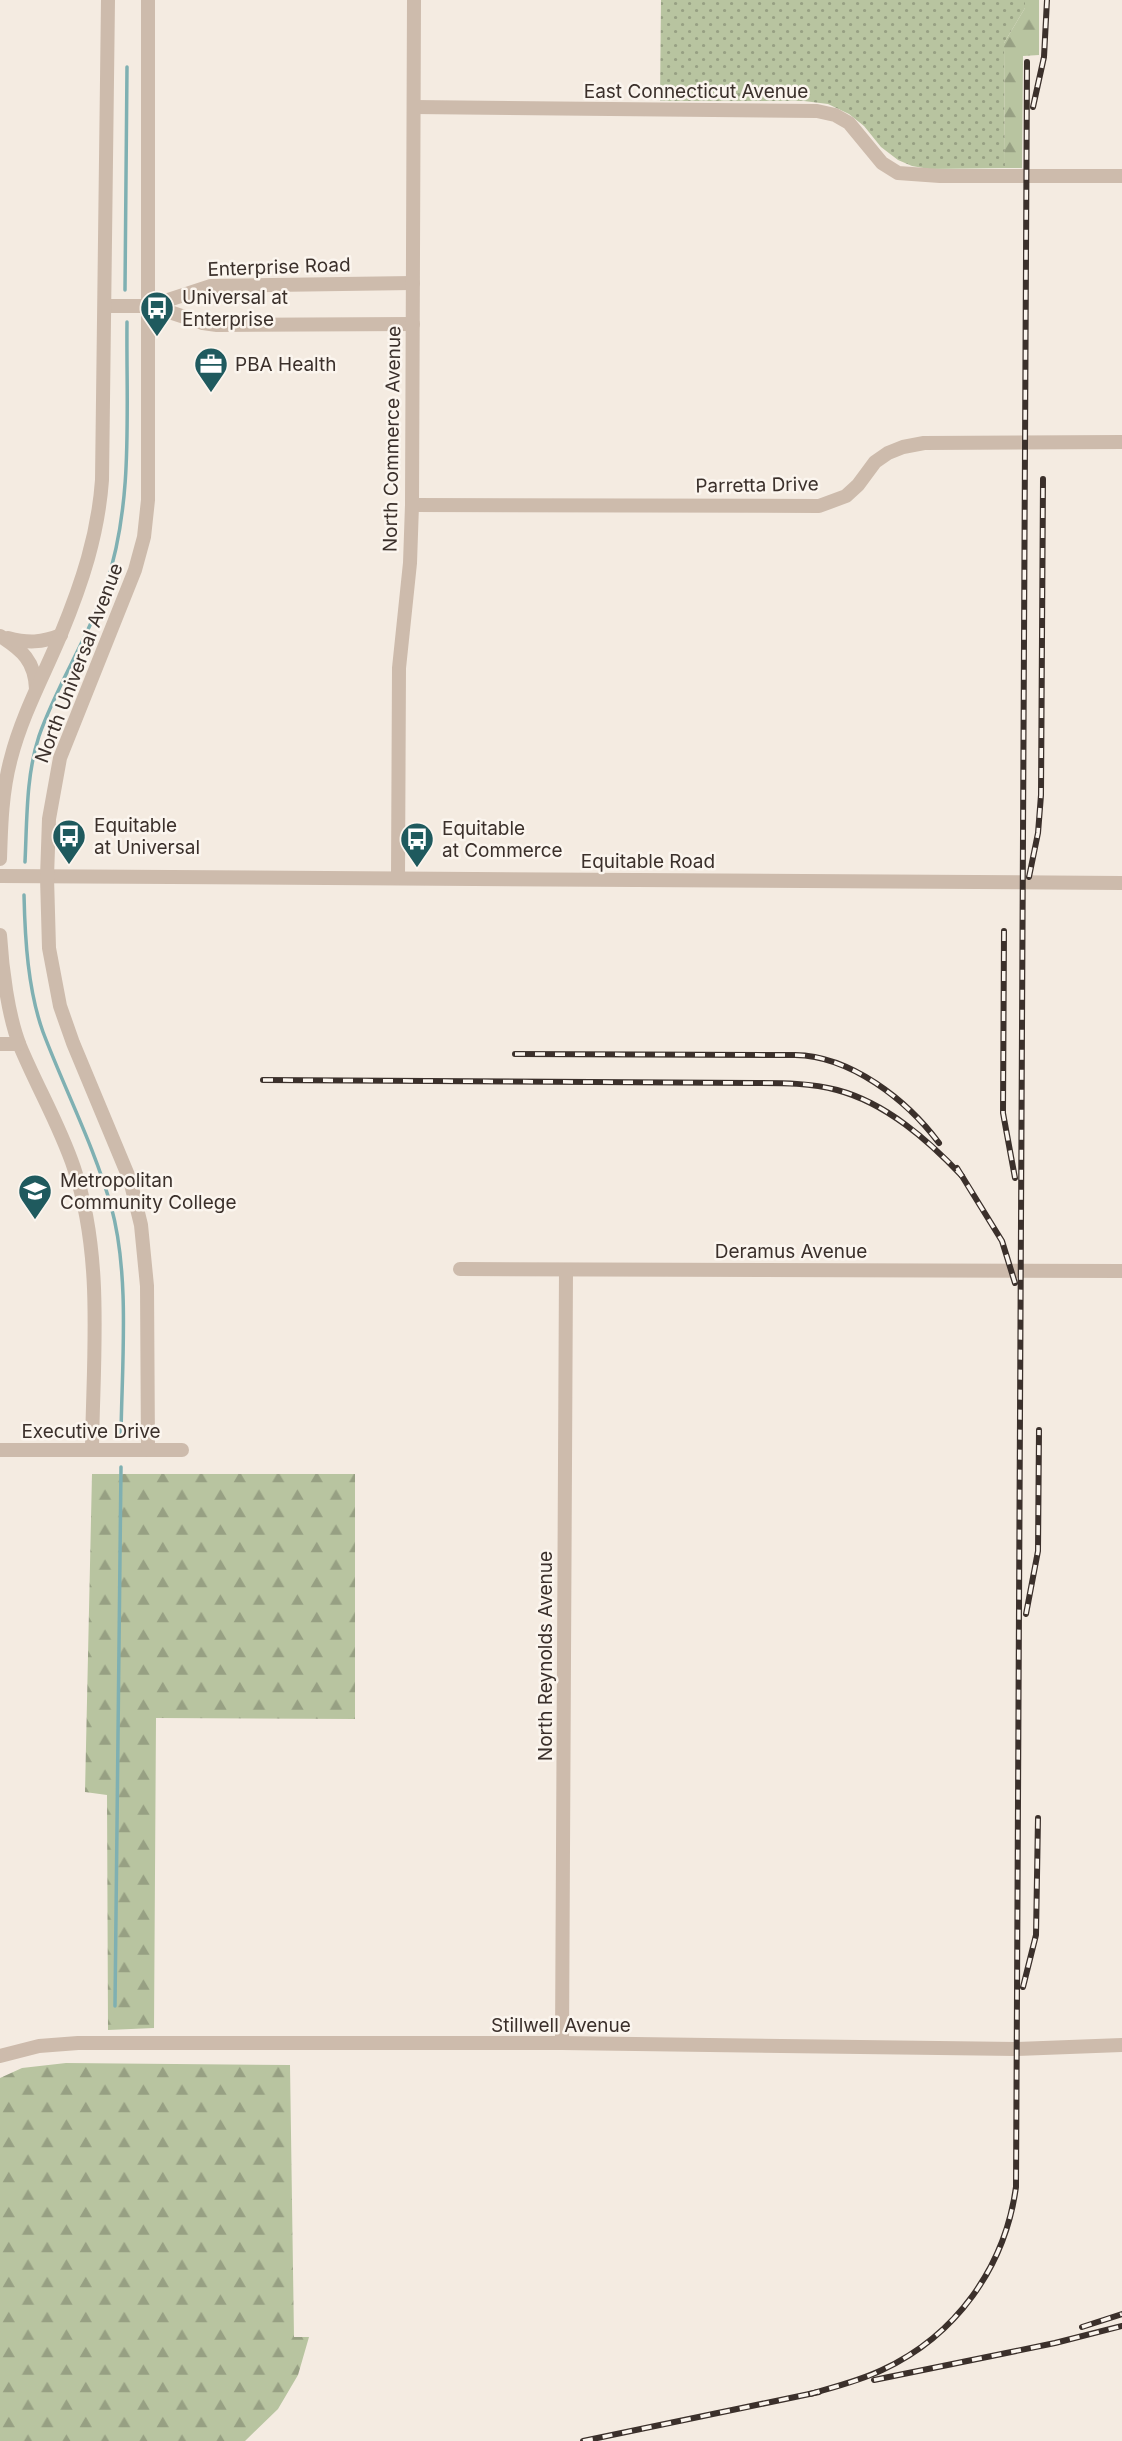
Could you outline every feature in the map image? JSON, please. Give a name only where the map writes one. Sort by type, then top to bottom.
[{"type":"street","name":"North Universal Avenue","points":[[0,859],[2,817],[10,759],[90,558],[100,513],[108,0]]},
{"type":"street","name":"North Universal Avenue","points":[[148,0],[150,466],[144,537],[124,603],[60,758],[49,819],[47,877],[49,948],[60,1006],[130,1180],[141,1225],[147,1286],[148,1450]]},
{"type":"street","name":"North Commerce Avenue","points":[[398,878],[399,668],[410,563],[412,505],[414,0]]},
{"type":"street","name":"East Connecticut Avenue","points":[[414,107],[817,111],[835,115],[849,123],[882,163],[898,173],[940,176],[1122,176]]},
{"type":"street","name":"Enterprise Road","points":[[150,306],[211,286],[413,283]]},
{"type":"street","name":"Enterprise Road","points":[[105,306],[150,306],[217,325],[413,324]]},
{"type":"street","name":"Parretta Drive","points":[[412,505],[819,506],[846,496],[875,462],[903,447],[924,443],[1122,442]]},
{"type":"street","points":[[0,636],[30,642],[50,640],[61,635]]},
{"type":"street","points":[[0,636],[17,647],[30,661],[34,670],[36,691]]},
{"type":"street","name":"Equitable Road","points":[[0,876],[1122,883]]},
{"type":"street","points":[[0,935],[3,970],[19,1044],[74,1169],[88,1224],[93,1276],[92,1450]]},
{"type":"street","points":[[0,1044],[19,1044]]},
{"type":"street","name":"Deramus Avenue","points":[[460,1269],[1122,1271]]},
{"type":"street","name":"North Reynolds Avenue","points":[[562,2043],[566,1270]]},
{"type":"street","name":"Executive Drive","points":[[0,1450],[183,1450]]},
{"type":"street","name":"Stillwell Avenue","points":[[0,2056],[39,2046],[78,2043],[562,2043],[1004,2049],[1122,2045]]},
{"type":"green space","points":[[661,0],[1025,0],[1025,8],[1004,43],[1005,168],[929,169],[912,166],[898,160],[881,147],[864,126],[849,114],[828,104],[804,101],[660,101]]},
{"type":"green space","points":[[1025,0],[1039,0],[1039,55],[1023,56],[1022,168],[1005,168],[1004,43],[1025,8]]},
{"type":"green space","points":[[92,1474],[355,1474],[355,1719],[156,1718],[154,2028],[108,2030],[107,1795],[85,1792]]},
{"type":"green space","points":[[66,2063],[290,2065],[294,2337],[309,2337],[298,2375],[278,2409],[245,2441],[0,2441],[0,2078],[22,2068]]},
{"type":"waterway","points":[[125,290],[127,67]]},
{"type":"waterway","points":[[25,862],[29,782],[39,736],[99,604],[115,553],[127,455],[127,322]]},
{"type":"waterway","points":[[24,895],[28,965],[38,1016],[96,1162],[117,1232],[124,1319],[121,1434]]},
{"type":"waterway","points":[[115,2006],[121,1467]]},
{"type":"railway","points":[[1033,107],[1044,57],[1047,0]]},
{"type":"railway","points":[[810,2394],[855,2381],[909,2356],[954,2318],[973,2296],[1001,2245],[1016,2187],[1027,62]]},
{"type":"railway","points":[[1029,877],[1038,833],[1041,795],[1043,479]]},
{"type":"railway","points":[[1004,931],[1003,1113],[1015,1178]]},
{"type":"railway","points":[[515,1054],[816,1057],[837,1063],[876,1083],[911,1111],[939,1143]]},
{"type":"railway","points":[[263,1080],[776,1083],[817,1086],[855,1096],[889,1113],[920,1136],[962,1176]]},
{"type":"railway","points":[[957,1168],[1002,1241],[1015,1283]]},
{"type":"railway","points":[[1026,1614],[1038,1551],[1039,1430]]},
{"type":"railway","points":[[1023,1987],[1036,1935],[1038,1818]]},
{"type":"railway","points":[[1082,2327],[1122,2314]]},
{"type":"railway","points":[[874,2380],[1055,2343],[1122,2326]]},
{"type":"railway","points":[[583,2441],[819,2392]]},
{"type":"place","name":"Universal at Enterprise","points":[[157,338]]},
{"type":"place","name":"PBA Health","points":[[211,394]]},
{"type":"place","name":"Equitable at Universal","points":[[69,866]]},
{"type":"place","name":"Equitable at Commerce","points":[[417,869]]},
{"type":"place","name":"Metropolitan Community College","points":[[35,1221]]}]
